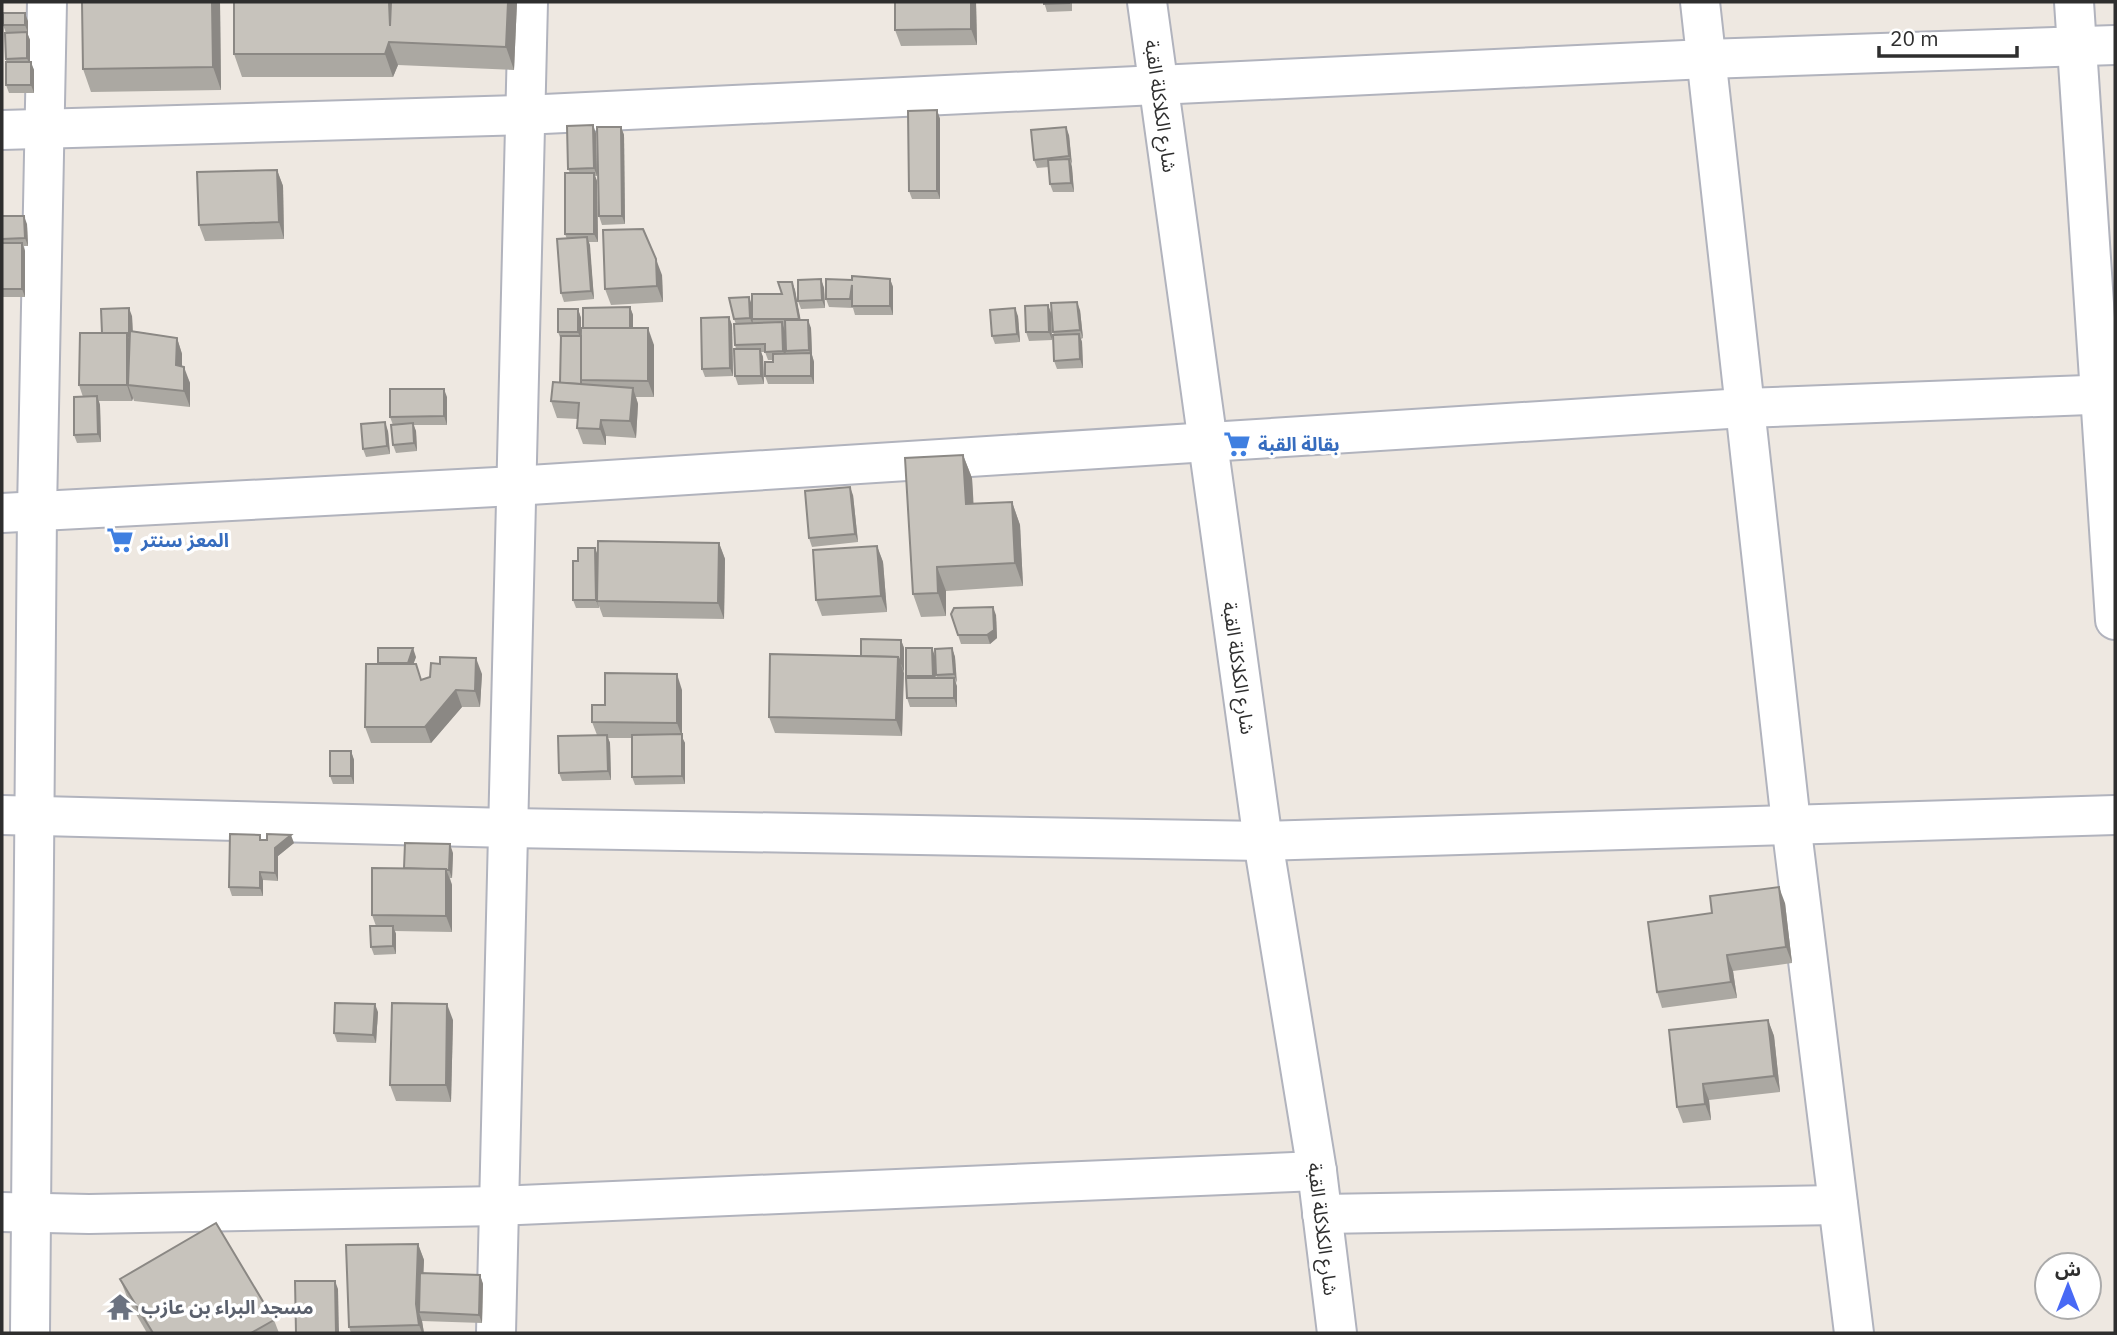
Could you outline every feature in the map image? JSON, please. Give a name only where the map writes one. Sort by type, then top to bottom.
[{"type":"street","points":[[30,1333],[17,1213],[19,512],[47,2]]},
{"type":"street","points":[[496,1333],[497,1206],[510,828],[514,486],[528,2]]},
{"type":"street","name":"شارع الكلاكلة القبة","points":[[1147,2],[1263,841],[1317,1171],[1337,1333]]},
{"type":"street","points":[[1700,2],[1791,823],[1854,1333]]},
{"type":"street","points":[[2074,2],[2106,394],[2115,620]]},
{"type":"street","points":[[2,130],[523,115],[1706,60],[2115,45]]},
{"type":"street","points":[[19,512],[514,486],[1744,408],[2106,394]]},
{"type":"street","points":[[18,815],[510,828],[1263,841],[2115,814]]},
{"type":"street","points":[[17,1213],[497,1206],[1317,1171]]},
{"type":"street","points":[[1322,1214],[1838,1205]]},
{"type":"building","points":[[82,2],[212,2],[213,67],[83,69]]},
{"type":"building","points":[[234,2],[389,2],[390,26],[391,2],[508,2],[506,47],[389,42],[385,54],[234,54]]},
{"type":"building","points":[[895,2],[971,2],[971,29],[895,30]]},
{"type":"building","points":[[1069,2],[1069,3],[1044,4]]},
{"type":"building","points":[[3,13],[25,13],[25,25],[3,25]]},
{"type":"building","points":[[27,32],[27,58],[6,59],[5,33]]},
{"type":"building","points":[[6,62],[31,62],[31,85],[6,85]]},
{"type":"building","points":[[937,110],[937,191],[909,191],[908,111]]},
{"type":"building","points":[[593,125],[594,168],[568,169],[567,126]]},
{"type":"building","points":[[597,127],[621,127],[622,216],[599,216]]},
{"type":"building","points":[[1066,127],[1069,156],[1034,160],[1031,130]]},
{"type":"building","points":[[1069,159],[1071,183],[1050,184],[1048,160]]},
{"type":"building","points":[[277,170],[279,222],[199,225],[197,172]]},
{"type":"building","points":[[565,173],[594,173],[594,234],[565,234]]},
{"type":"building","points":[[2,216],[24,216],[25,238],[2,239]]},
{"type":"building","points":[[643,229],[656,259],[657,286],[605,289],[603,230]]},
{"type":"building","points":[[587,237],[591,291],[561,293],[557,239]]},
{"type":"building","points":[[2,243],[22,243],[22,289],[2,289]]},
{"type":"building","points":[[852,276],[890,279],[890,306],[852,306],[852,285],[850,299],[826,299],[826,279],[852,280]]},
{"type":"building","points":[[821,279],[822,300],[798,301],[798,280]]},
{"type":"building","points":[[778,282],[792,282],[799,319],[752,319],[752,294],[782,294]]},
{"type":"building","points":[[749,297],[750,318],[734,319],[729,298]]},
{"type":"building","points":[[1077,302],[1080,330],[1053,332],[1051,303]]},
{"type":"building","points":[[1048,305],[1049,332],[1026,332],[1025,306]]},
{"type":"building","points":[[630,307],[630,328],[583,328],[583,308]]},
{"type":"building","points":[[129,308],[129,336],[127,333],[102,333],[101,309]]},
{"type":"building","points":[[1015,308],[1017,334],[992,336],[990,310]]},
{"type":"building","points":[[558,309],[578,309],[578,332],[558,332]]},
{"type":"building","points":[[729,317],[730,368],[702,369],[701,318]]},
{"type":"building","points":[[785,320],[808,320],[809,350],[786,351]]},
{"type":"building","points":[[782,322],[783,351],[765,352],[765,344],[735,345],[734,324]]},
{"type":"building","points":[[581,328],[648,328],[648,381],[580,380]]},
{"type":"building","points":[[130,331],[177,338],[176,365],[184,367],[184,391],[128,385]]},
{"type":"building","points":[[80,333],[127,333],[127,385],[79,385]]},
{"type":"building","points":[[1079,334],[1080,359],[1054,361],[1053,335]]},
{"type":"building","points":[[561,336],[581,336],[581,384],[560,383]]},
{"type":"building","points":[[734,349],[760,349],[761,376],[735,376]]},
{"type":"building","points":[[811,353],[811,376],[765,376],[765,362],[773,362],[773,354]]},
{"type":"building","points":[[553,382],[633,388],[630,421],[601,420],[600,429],[577,428],[579,403],[551,401]]},
{"type":"building","points":[[390,389],[444,389],[444,416],[390,417]]},
{"type":"building","points":[[97,396],[98,434],[74,435],[74,397]]},
{"type":"building","points":[[385,422],[387,446],[363,449],[361,424]]},
{"type":"building","points":[[413,423],[414,443],[393,445],[391,425]]},
{"type":"building","points":[[963,455],[966,504],[1012,502],[1015,563],[937,567],[938,593],[913,594],[905,458]]},
{"type":"building","points":[[850,487],[855,534],[809,538],[805,491]]},
{"type":"building","points":[[598,541],[719,543],[718,603],[597,601]]},
{"type":"building","points":[[877,546],[881,596],[816,600],[813,550]]},
{"type":"building","points":[[578,548],[595,548],[596,600],[573,600],[573,561],[578,561]]},
{"type":"building","points":[[993,607],[994,630],[987,635],[958,635],[951,614],[954,608]]},
{"type":"building","points":[[861,639],[901,640],[901,664],[898,657],[861,656]]},
{"type":"building","points":[[378,648],[413,648],[408,663],[378,663]]},
{"type":"building","points":[[906,648],[932,648],[933,676],[906,676]]},
{"type":"building","points":[[952,648],[954,674],[936,675],[935,649]]},
{"type":"building","points":[[770,654],[898,657],[896,720],[769,717]]},
{"type":"building","points":[[440,657],[476,658],[475,691],[456,690],[425,727],[365,727],[366,664],[416,664],[421,680],[430,677],[431,663],[440,664]]},
{"type":"building","points":[[605,673],[677,674],[677,723],[592,722],[592,705],[605,705]]},
{"type":"building","points":[[906,678],[954,678],[954,698],[907,698]]},
{"type":"building","points":[[682,734],[682,776],[632,777],[632,735]]},
{"type":"building","points":[[607,735],[608,771],[559,773],[558,736]]},
{"type":"building","points":[[330,751],[351,751],[351,776],[330,776]]},
{"type":"building","points":[[230,834],[260,835],[260,840],[267,840],[267,834],[291,835],[275,848],[275,873],[260,872],[260,888],[229,887]]},
{"type":"building","points":[[405,843],[450,844],[449,870],[404,868]]},
{"type":"building","points":[[372,868],[446,869],[446,916],[372,915]]},
{"type":"building","points":[[1779,887],[1786,947],[1727,955],[1731,982],[1657,992],[1648,922],[1712,913],[1710,896]]},
{"type":"building","points":[[370,926],[393,926],[393,946],[371,947]]},
{"type":"building","points":[[335,1003],[375,1004],[373,1035],[334,1033]]},
{"type":"building","points":[[392,1003],[447,1004],[446,1085],[390,1085]]},
{"type":"building","points":[[1768,1020],[1774,1076],[1703,1084],[1705,1104],[1677,1107],[1669,1030]]},
{"type":"building","points":[[216,1223],[274,1320],[251,1333],[153,1333],[120,1279]]},
{"type":"building","points":[[418,1244],[416,1304],[419,1325],[349,1327],[346,1245]]},
{"type":"building","points":[[420,1273],[480,1275],[479,1315],[419,1312]]},
{"type":"building","points":[[295,1281],[335,1281],[336,1333],[296,1333]]},
{"type":"place","name":"بقالة القبة","points":[[1237,444]]},
{"type":"place","name":"المعز سنتر","points":[[120,540]]},
{"type":"place","name":"مسجد البراء بن عازب","points":[[120,1307]]}]
